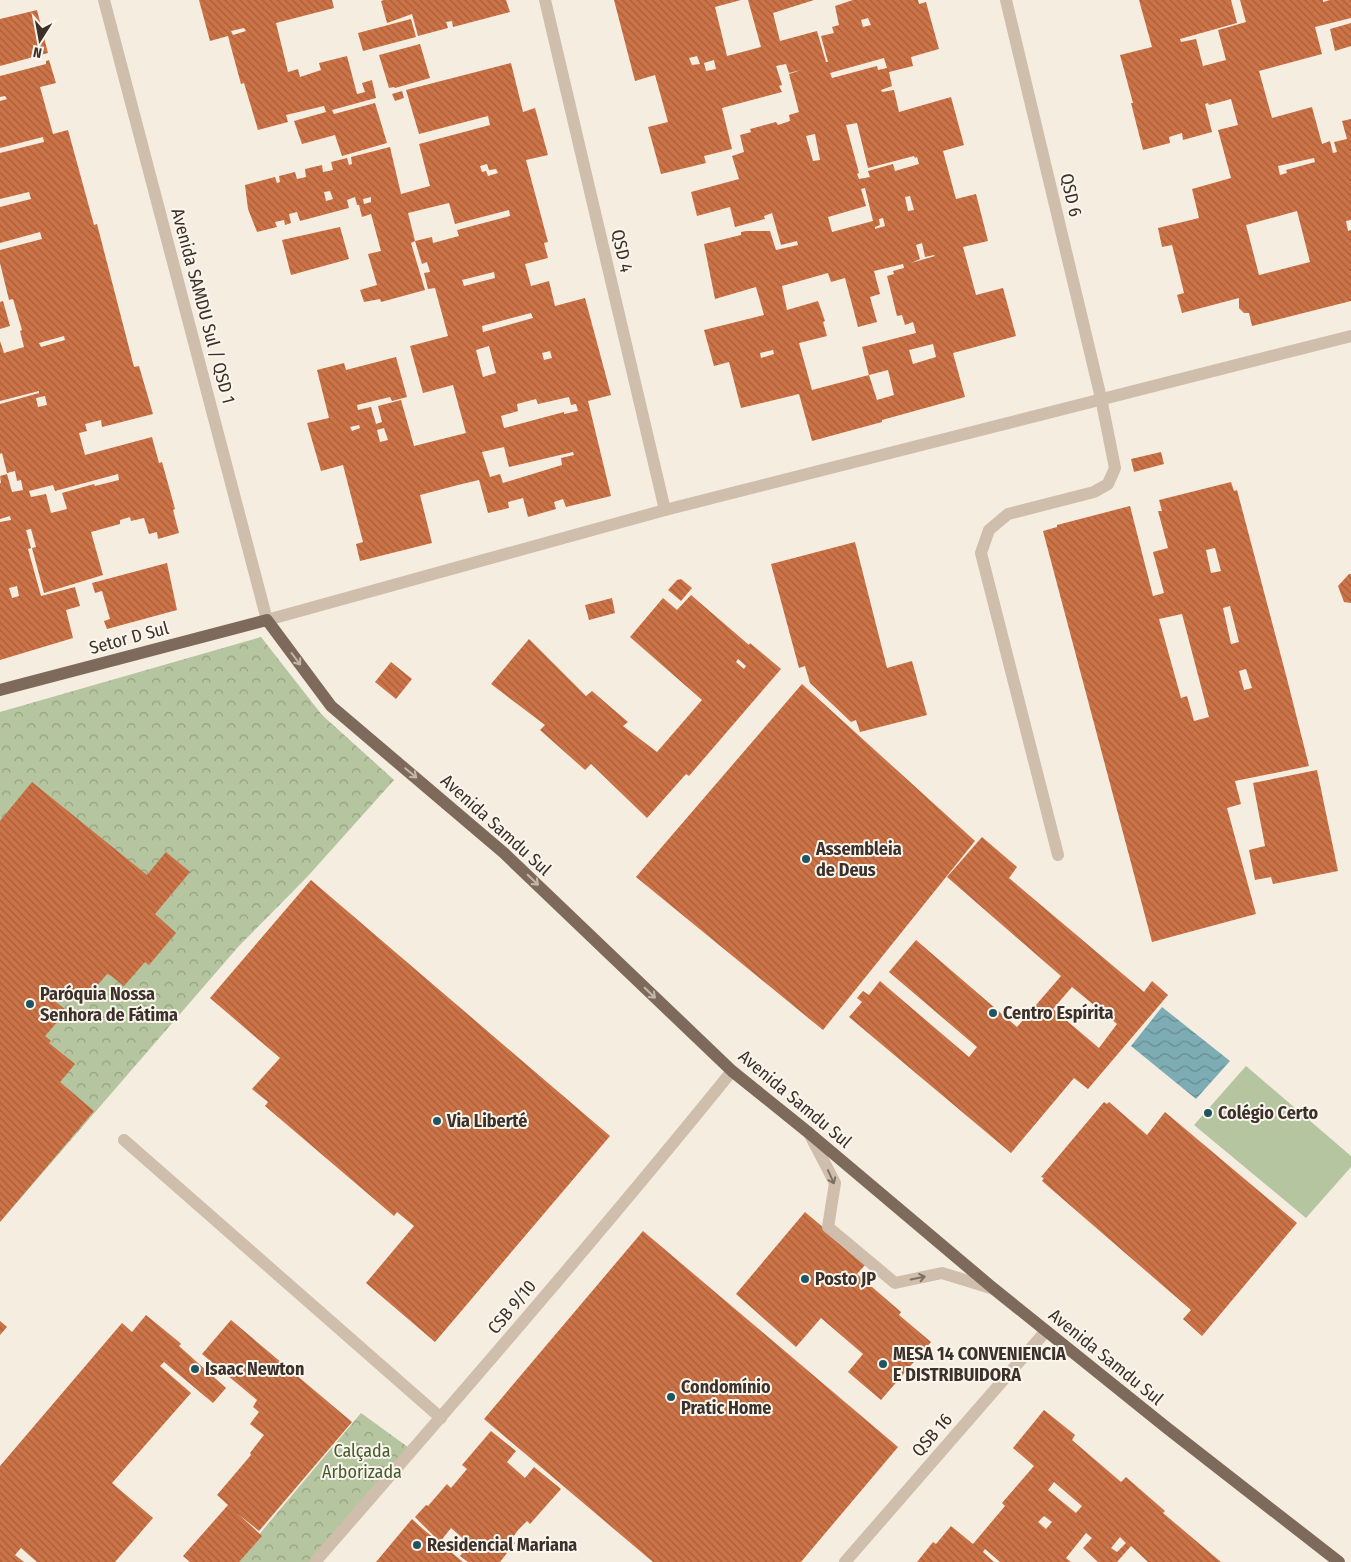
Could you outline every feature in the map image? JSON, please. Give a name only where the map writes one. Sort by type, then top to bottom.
[{"type":"main road","name":"Setor D Sul","points":[[0,690],[268,620]]},
{"type":"main road","name":"Avenida Samdu Sul","points":[[268,620],[331,706],[504,853],[732,1071],[809,1133],[994,1289],[1339,1562]]},
{"type":"street","name":"Avenida SAMDU Sul / QSD 1","points":[[104,0],[268,620]]},
{"type":"street","name":"QSD 4","points":[[546,0],[665,510]]},
{"type":"street","name":"QSD 6","points":[[1006,0],[1101,398],[1115,468],[1108,484],[1094,492],[1008,514],[989,530],[981,553],[1058,855]]},
{"type":"street","points":[[268,620],[665,510],[1351,336]]},
{"type":"street","name":"CSB 9/10","points":[[315,1562],[441,1418],[732,1071]]},
{"type":"street","points":[[809,1133],[835,1183],[828,1227],[895,1283],[942,1273],[994,1289]]},
{"type":"street","points":[[124,1140],[441,1418]]},
{"type":"street","name":"QSB 16","points":[[845,1562],[1046,1331]]},
{"type":"green space","points":[[261,637],[322,715],[394,780],[308,876],[238,947],[0,1222],[0,712]]},
{"type":"green space","points":[[1246,1066],[1351,1156],[1351,1167],[1306,1218],[1194,1125]]},
{"type":"green space","name":"Calçada Arborizada","points":[[361,1413],[412,1450],[314,1562],[236,1562]]},
{"type":"water","points":[[1162,1007],[1230,1061],[1196,1099],[1131,1046]]},
{"type":"building","points":[[199,0],[332,0],[334,8],[276,23],[288,72],[298,69],[300,77],[321,70],[319,63],[347,56],[357,94],[365,92],[362,83],[372,80],[376,98],[332,110],[334,114],[375,103],[387,143],[342,156],[335,135],[302,144],[294,121],[326,112],[324,106],[286,115],[288,122],[258,130],[244,83],[241,84],[228,36],[210,41]],"holes":[[[244,28],[246,31],[233,35],[231,31]]]},
{"type":"building","points":[[506,0],[510,12],[453,27],[452,21],[446,22],[448,28],[418,36],[412,14],[387,23],[381,1]]},
{"type":"building","points":[[614,0],[741,0],[715,7],[727,56],[761,47],[748,0],[814,0],[773,13],[780,41],[817,31],[826,62],[828,62],[821,36],[834,33],[832,27],[839,25],[835,6],[853,0],[918,0],[919,4],[926,2],[939,49],[911,57],[913,66],[889,72],[892,86],[881,90],[882,92],[894,90],[899,112],[951,97],[964,145],[943,151],[956,199],[976,194],[988,241],[963,247],[976,295],[1003,288],[1016,336],[953,353],[965,397],[812,441],[799,394],[741,408],[729,362],[714,366],[704,330],[764,315],[756,287],[715,299],[704,244],[741,235],[741,232],[746,231],[770,231],[776,250],[798,245],[797,241],[781,245],[772,213],[764,216],[765,219],[735,227],[730,207],[697,216],[691,192],[739,179],[732,156],[744,152],[740,135],[751,132],[750,129],[776,122],[778,125],[790,121],[789,115],[799,112],[789,74],[801,70],[789,73],[786,64],[776,66],[782,85],[779,86],[782,92],[722,108],[732,149],[704,156],[706,163],[661,174],[648,127],[668,122],[655,75],[635,81]],"holes":[[[868,18],[871,25],[863,27],[861,20]],[[697,56],[700,64],[692,65],[689,58]],[[884,58],[887,68],[878,70],[877,66],[832,78],[830,73]],[[714,60],[716,69],[706,71],[704,63]],[[857,123],[868,168],[914,156],[915,158],[917,157],[919,164],[895,171],[893,164],[868,171],[870,177],[859,179],[857,174],[859,173],[846,125]],[[815,134],[820,160],[813,161],[806,136]],[[865,188],[873,221],[832,232],[828,217],[866,206],[861,189]],[[910,196],[914,210],[908,211],[905,197]],[[883,218],[885,226],[875,229],[875,227],[880,225],[879,219]],[[922,243],[925,257],[935,256],[911,263],[920,259],[916,245]],[[903,264],[904,268],[893,271],[894,274],[887,276],[897,316],[902,315],[905,325],[913,322],[916,333],[862,347],[869,375],[812,390],[799,343],[827,336],[823,322],[825,321],[818,301],[787,310],[782,286],[828,273],[831,282],[845,278],[858,327],[877,322],[870,297],[880,294],[874,271]],[[933,344],[936,357],[913,364],[909,350]],[[773,350],[774,354],[761,358],[760,353]],[[888,370],[894,395],[877,400],[869,375]]]},
{"type":"building","points":[[1139,0],[1231,0],[1237,23],[1180,39],[1181,42],[1196,39],[1203,66],[1226,60],[1218,30],[1246,22],[1240,0],[1323,0],[1323,2],[1351,0],[1351,18],[1315,27],[1322,54],[1259,71],[1272,118],[1312,107],[1322,144],[1330,141],[1333,153],[1337,152],[1334,142],[1347,139],[1342,121],[1351,119],[1351,220],[1346,221],[1348,231],[1351,230],[1351,301],[1252,326],[1249,313],[1244,313],[1239,308],[1239,298],[1182,313],[1177,295],[1184,293],[1172,245],[1162,247],[1158,228],[1199,218],[1192,189],[1231,178],[1218,130],[1238,125],[1231,99],[1209,105],[1208,103],[1205,104],[1212,132],[1183,140],[1182,133],[1169,137],[1170,143],[1143,150],[1120,55],[1152,47]],"holes":[[[1314,158],[1315,162],[1286,170],[1287,173],[1280,175],[1278,166]],[[1297,211],[1310,262],[1259,275],[1246,225]]]},
{"type":"building","points":[[37,10],[48,53],[0,66],[0,19]]},
{"type":"building","points":[[411,19],[416,37],[363,51],[358,33]]},
{"type":"building","points":[[1351,23],[1351,46],[1335,51],[1330,29]]},
{"type":"building","points":[[420,44],[430,78],[389,88],[379,55]]},
{"type":"building","points":[[49,60],[56,83],[40,87],[53,134],[68,130],[94,225],[97,224],[134,367],[139,366],[153,414],[102,427],[101,420],[85,424],[87,431],[79,433],[85,455],[152,437],[159,463],[162,462],[175,509],[173,510],[179,533],[158,539],[157,532],[149,534],[144,518],[131,521],[130,517],[120,520],[120,524],[91,532],[103,575],[44,593],[32,548],[36,547],[31,529],[26,530],[31,548],[28,549],[41,596],[75,587],[80,606],[66,610],[73,638],[0,660],[0,522],[11,520],[10,516],[0,519],[0,476],[7,474],[12,492],[23,490],[21,480],[17,481],[15,471],[7,473],[2,453],[0,454],[0,404],[39,393],[39,391],[0,401],[0,341],[4,353],[24,347],[20,331],[22,330],[13,299],[9,300],[0,263],[0,250],[42,239],[40,232],[0,243],[0,207],[31,199],[29,192],[0,199],[0,153],[44,142],[43,137],[0,148],[0,101],[7,99],[5,96],[0,97],[0,76],[46,64],[46,61]],"holes":[[[64,336],[65,340],[41,347],[39,343]],[[45,396],[47,405],[38,407],[36,398]],[[118,474],[119,480],[95,486],[94,484],[62,493],[67,509],[51,513],[46,494],[31,497],[29,491],[53,485],[55,491]],[[17,586],[19,596],[12,598],[9,588]]]},
{"type":"building","points":[[511,63],[523,112],[535,108],[548,155],[526,160],[548,242],[544,243],[548,258],[525,264],[531,286],[549,281],[555,306],[585,298],[611,395],[588,401],[611,496],[566,507],[563,499],[554,502],[556,509],[528,517],[523,498],[508,502],[509,508],[488,513],[479,480],[458,485],[420,495],[432,543],[360,561],[356,544],[363,542],[343,465],[321,471],[307,423],[329,418],[317,370],[344,363],[346,370],[396,357],[407,397],[392,401],[390,397],[357,405],[358,410],[371,407],[376,424],[382,422],[378,406],[401,400],[414,446],[466,433],[453,385],[423,393],[410,346],[448,336],[435,288],[428,289],[424,273],[430,272],[427,262],[422,264],[415,241],[411,243],[425,290],[381,302],[380,299],[364,302],[360,290],[377,285],[368,254],[381,251],[371,214],[362,217],[355,197],[347,200],[349,208],[300,221],[297,212],[289,214],[291,223],[285,225],[284,220],[275,222],[277,227],[257,232],[248,209],[245,185],[275,177],[277,183],[280,182],[279,176],[295,172],[297,179],[306,177],[305,169],[322,165],[323,172],[333,170],[331,162],[347,158],[349,165],[352,164],[351,157],[390,147],[401,194],[430,186],[419,144],[490,125],[488,116],[419,134],[406,90]],"holes":[[[487,164],[489,170],[496,169],[498,173],[488,176],[486,171],[482,172],[480,166]],[[330,191],[333,199],[326,201],[324,192]],[[371,197],[371,202],[364,204],[363,199]],[[449,203],[455,224],[509,210],[510,216],[457,230],[459,236],[433,243],[432,237],[415,241],[408,213]],[[494,272],[495,278],[464,286],[462,280]],[[531,313],[533,318],[483,332],[482,326]],[[489,346],[496,373],[483,377],[476,350]],[[550,351],[552,358],[544,360],[542,353]],[[569,397],[571,405],[576,404],[578,411],[564,414],[564,412],[504,428],[501,416],[518,411],[517,404],[536,399],[538,404]],[[359,425],[360,428],[352,431],[350,427]],[[384,428],[388,440],[380,442],[377,430]],[[504,447],[509,467],[573,452],[574,455],[561,458],[562,465],[503,483],[500,474],[490,477],[482,452]]]},
{"type":"building","points":[[402,91],[404,98],[395,101],[392,94]]},
{"type":"building","points":[[340,227],[349,259],[291,275],[282,240]]},
{"type":"building","points":[[3,301],[10,326],[0,329],[0,302]]},
{"type":"building","points":[[1161,452],[1164,464],[1134,472],[1131,459]]},
{"type":"building","points":[[1231,482],[1234,491],[1237,490],[1309,766],[1235,781],[1241,804],[1227,808],[1256,914],[1152,942],[1043,531],[1057,527],[1057,525],[1130,506],[1153,596],[1164,593],[1153,552],[1168,548],[1158,511],[1162,511],[1159,500]],"holes":[[[1215,548],[1221,571],[1211,573],[1206,550]],[[1230,606],[1239,642],[1231,644],[1223,608]],[[1182,614],[1209,717],[1194,721],[1187,696],[1181,698],[1159,619]],[[1246,669],[1252,688],[1244,690],[1239,671]]]},
{"type":"building","points":[[855,542],[887,668],[912,661],[927,715],[860,732],[856,720],[851,722],[810,683],[805,666],[799,668],[771,564]]},
{"type":"building","points":[[167,563],[177,610],[107,629],[104,621],[110,619],[102,591],[95,593],[92,583]]},
{"type":"building","points":[[1351,574],[1351,603],[1344,602],[1338,586]]},
{"type":"building","points":[[681,579],[692,588],[681,601],[668,590],[677,580]]},
{"type":"building","points":[[691,595],[749,645],[750,643],[781,669],[689,776],[686,774],[647,818],[591,764],[585,770],[540,730],[545,725],[491,684],[529,639],[586,696],[592,691],[628,722],[623,726],[657,752],[702,700],[630,637],[663,598],[677,610]],"holes":[[[738,659],[746,666],[744,669],[736,662]]]},
{"type":"building","points":[[612,598],[615,613],[589,620],[585,605]]},
{"type":"building","points":[[391,662],[412,679],[396,699],[375,682]]},
{"type":"building","name":"Assembleia de Deus","points":[[802,684],[975,841],[823,1030],[636,877]]},
{"type":"building","points":[[1317,770],[1338,871],[1273,884],[1271,877],[1255,880],[1249,850],[1265,846],[1253,783]]},
{"type":"building","name":"Paróquia Nossa Senhora de Fátima","points":[[32,782],[147,875],[166,852],[190,872],[155,914],[176,933],[149,965],[145,962],[124,986],[107,974],[83,1002],[68,989],[56,1002],[67,1011],[45,1036],[51,1041],[49,1043],[75,1064],[60,1082],[94,1111],[0,1222],[0,821]]},
{"type":"building","points":[[982,837],[1017,867],[1009,878],[1144,992],[1152,981],[1168,995],[1088,1089],[1074,1078],[1011,1153],[849,1017],[862,1002],[857,998],[863,991],[869,995],[880,981],[969,1057],[977,1047],[889,972],[916,940],[1017,1027],[1061,976],[947,877]],"holes":[[[1072,987],[1117,1024],[1099,1048],[1053,1009]]]},
{"type":"building","name":"Via Liberté","points":[[311,880],[610,1136],[435,1342],[366,1283],[414,1226],[397,1212],[394,1216],[265,1106],[268,1102],[252,1089],[280,1058],[210,998]]},
{"type":"building","points":[[1104,1102],[1107,1104],[1109,1102],[1147,1135],[1165,1112],[1297,1223],[1202,1336],[1183,1319],[1191,1310],[1042,1181],[1044,1178],[1041,1177]]},
{"type":"building","points":[[805,1212],[866,1264],[857,1274],[901,1312],[899,1315],[931,1342],[881,1400],[848,1372],[863,1354],[821,1318],[796,1347],[736,1294]]},
{"type":"building","name":"Condomínio Pratic Home","points":[[643,1231],[898,1447],[801,1562],[653,1562],[484,1419]]},
{"type":"building","points":[[146,1315],[179,1342],[181,1344],[179,1346],[226,1388],[213,1403],[164,1362],[160,1366],[191,1393],[112,1483],[153,1518],[115,1562],[37,1562],[21,1548],[15,1555],[24,1562],[0,1562],[0,1466],[122,1323],[132,1332]]},
{"type":"building","points":[[231,1320],[352,1422],[259,1531],[237,1513],[262,1536],[239,1562],[190,1562],[183,1556],[228,1505],[217,1495],[251,1455],[250,1453],[264,1435],[250,1424],[259,1412],[253,1407],[257,1400],[202,1354]]},
{"type":"building","points":[[0,1321],[7,1327],[0,1335]]},
{"type":"building","points":[[1044,1410],[1075,1435],[1072,1440],[1121,1482],[1126,1477],[1165,1511],[1163,1513],[1221,1562],[1148,1562],[1131,1546],[1117,1562],[1098,1562],[1083,1548],[1092,1538],[1086,1533],[1066,1558],[1071,1562],[1000,1562],[985,1549],[983,1552],[994,1562],[917,1562],[933,1542],[936,1544],[951,1526],[973,1544],[1005,1506],[1002,1503],[1034,1466],[1013,1448]],"holes":[[[1054,1482],[1082,1506],[1076,1513],[1048,1490]],[[1044,1516],[1052,1522],[1046,1529],[1038,1522]],[[1120,1537],[1126,1543],[1117,1552],[1111,1548]]]},
{"type":"building","points":[[491,1431],[516,1451],[507,1462],[525,1478],[534,1467],[561,1489],[530,1524],[527,1521],[518,1530],[511,1540],[515,1543],[500,1562],[468,1562],[460,1556],[469,1544],[451,1528],[440,1542],[415,1517],[426,1505],[428,1506],[447,1484],[451,1488],[467,1469],[462,1465]]},
{"type":"building","name":"Residencial Mariana","points":[[412,1519],[423,1529],[463,1562],[376,1562]]},
{"type":"place","name":"Assembleia de Deus","points":[[806,859]]},
{"type":"place","name":"Paróquia Nossa Senhora de Fátima","points":[[30,1004]]},
{"type":"place","name":"Centro Espírita","points":[[993,1013]]},
{"type":"place","name":"Colégio Certo","points":[[1208,1113]]},
{"type":"place","name":"Via Liberté","points":[[437,1121]]},
{"type":"place","name":"Posto JP","points":[[805,1279]]},
{"type":"place","name":"MESA 14 CONVENIENCIA E DISTRIBUIDORA","points":[[883,1364]]},
{"type":"place","name":"Isaac Newton","points":[[195,1369]]},
{"type":"place","name":"Condomínio Pratic Home","points":[[671,1397]]},
{"type":"place","name":"Residencial Mariana","points":[[417,1545]]}]
